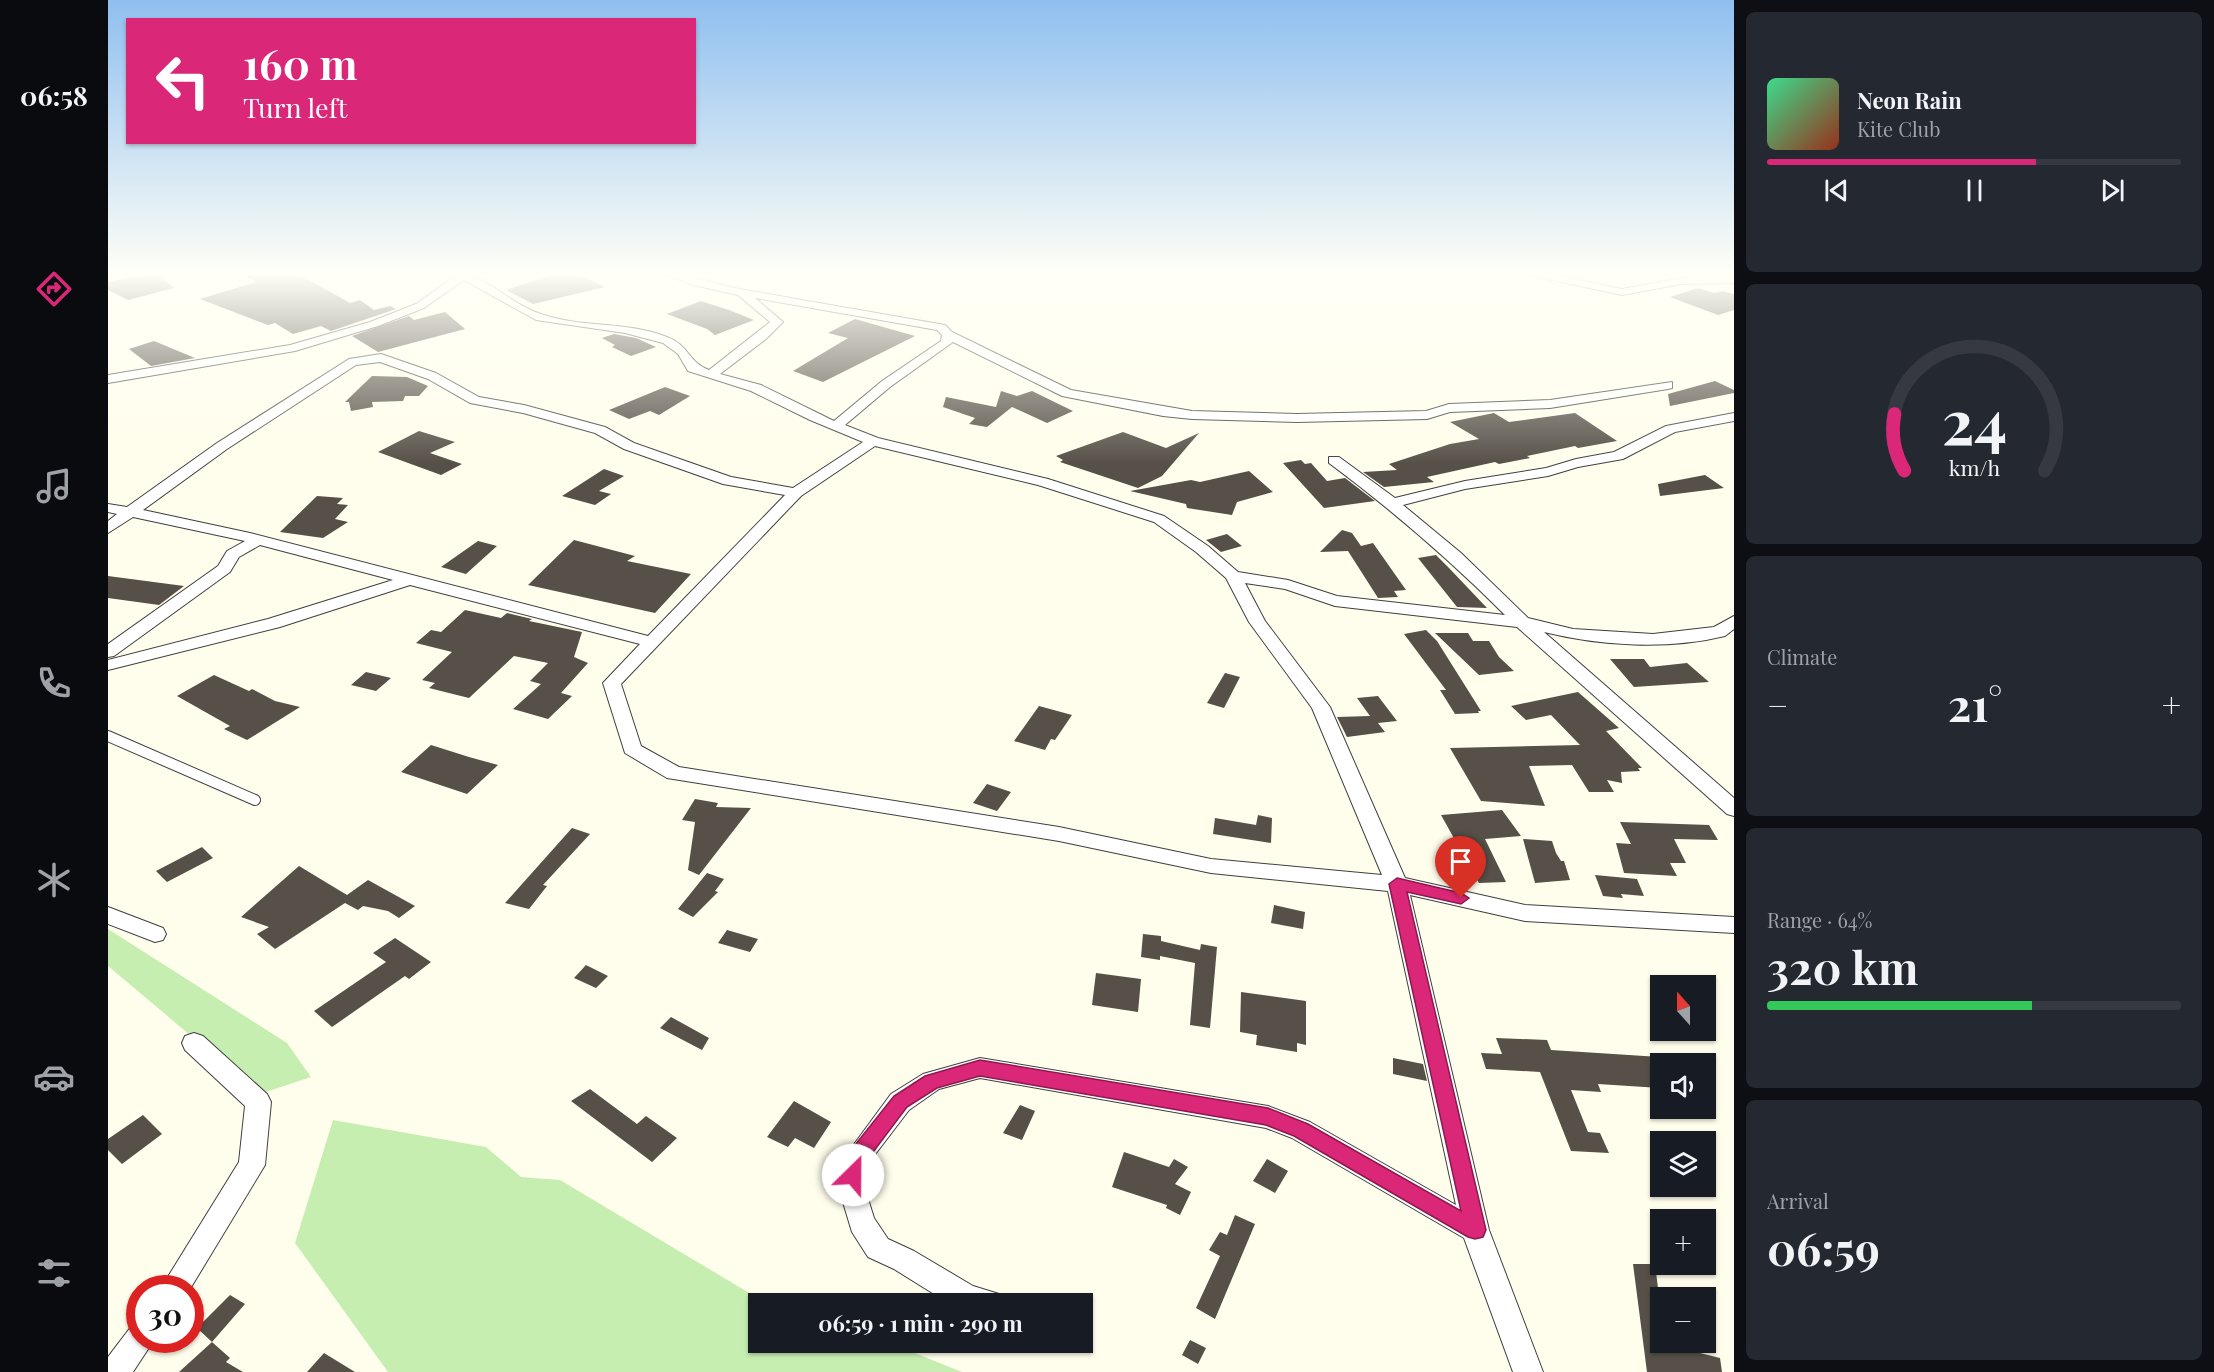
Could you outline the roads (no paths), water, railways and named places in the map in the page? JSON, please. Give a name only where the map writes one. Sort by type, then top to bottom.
[{"type":"street","points":[[108,379],[215,362],[301,345],[332,336]]},
{"type":"street","points":[[655,336],[671,342],[687,355],[692,368],[724,382],[754,387],[801,413],[873,441],[1043,482],[1159,519],[1202,549],[1233,576],[1257,622],[1321,707],[1397,884],[1475,1230],[1528,1372]]},
{"type":"street","points":[[711,375],[734,355],[764,336]]},
{"type":"street","points":[[836,426],[886,384],[947,343],[948,336]]},
{"type":"street","points":[[950,336],[1067,393],[1163,412],[1192,415],[1297,418],[1427,415],[1449,408],[1550,404],[1668,385]]},
{"type":"street","points":[[108,528],[222,446],[353,362],[381,358],[432,376],[476,400],[524,409],[600,430],[629,446],[728,481],[796,494]]},
{"type":"street","points":[[1392,503],[1465,485],[1548,472],[1576,462],[1618,456],[1671,429],[1734,417]]},
{"type":"street","points":[[873,441],[796,494],[612,683],[632,749],[674,772],[1059,834],[1211,866],[1397,884],[1525,913],[1734,925]]},
{"type":"street","points":[[1334,460],[1392,503],[1455,556],[1522,622],[1734,810]]},
{"type":"street","points":[[108,508],[413,579],[594,629],[652,642]]},
{"type":"street","points":[[108,652],[224,568],[233,554],[256,541]]},
{"type":"street","points":[[1233,576],[1288,585],[1335,601],[1522,622],[1573,634],[1653,639],[1719,632],[1734,621]]},
{"type":"street","points":[[108,665],[274,623],[413,579]]},
{"type":"street","points":[[108,915],[155,934]]},
{"type":"street","points":[[183,1275],[252,1165],[258,1102],[194,1043]]},
{"type":"street","points":[[960,1293],[904,1260],[878,1248],[862,1223],[852,1189],[854,1162],[900,1102],[932,1081],[980,1068],[1268,1117],[1301,1130],[1475,1230]]},
{"type":"street","points":[[115,1372],[129,1353]]},
{"type":"lane","points":[[108,736],[255,800]]}]
